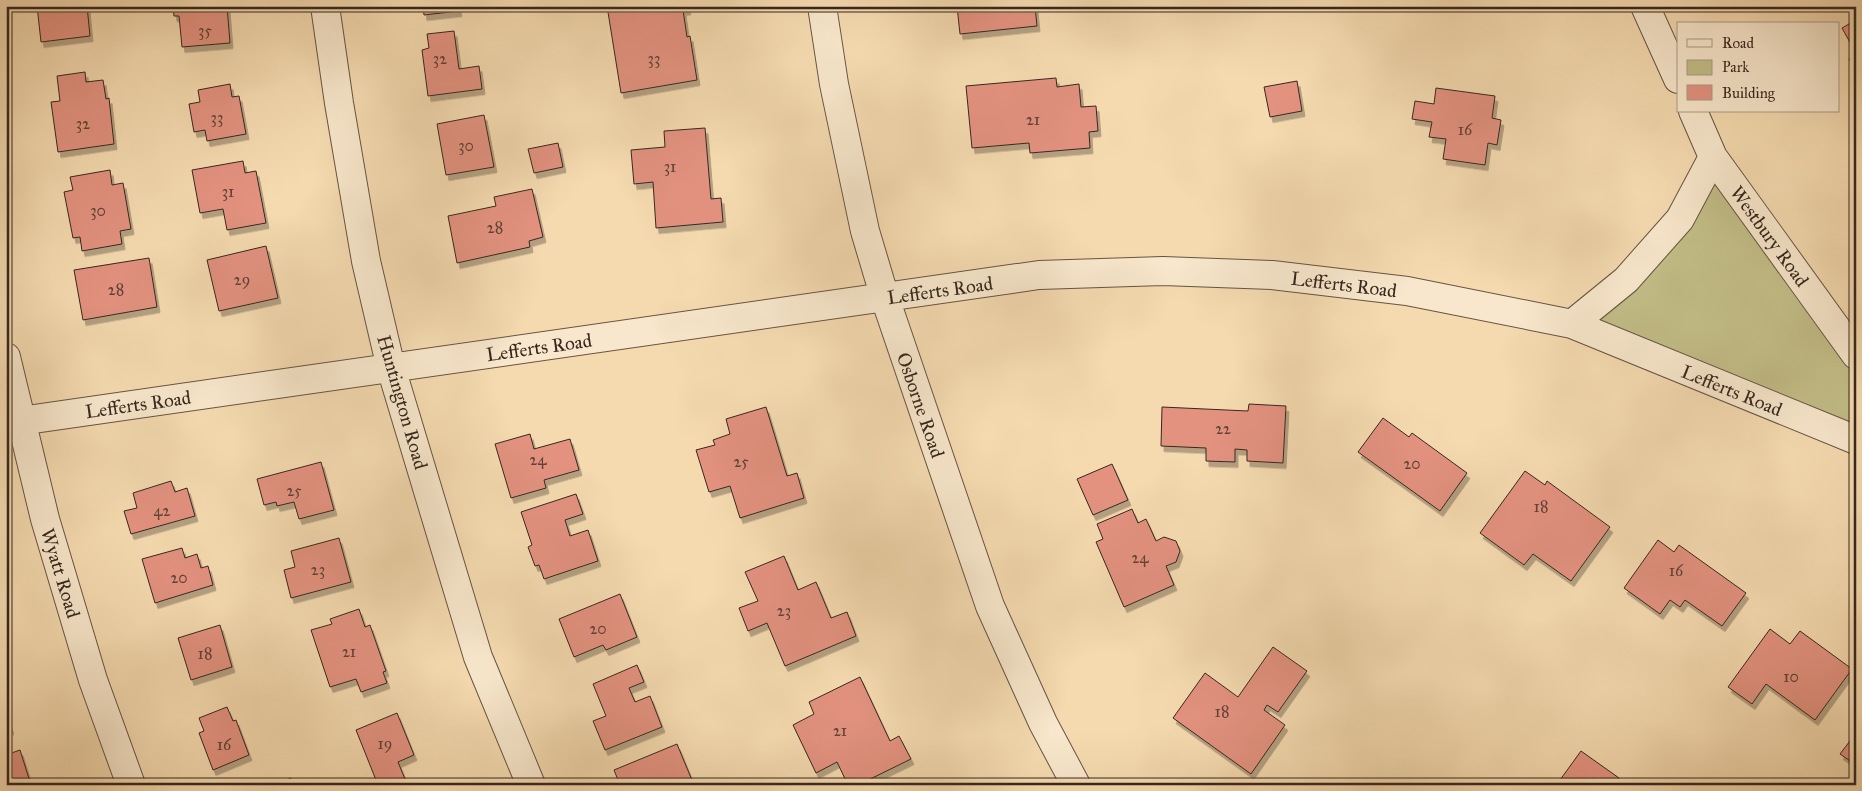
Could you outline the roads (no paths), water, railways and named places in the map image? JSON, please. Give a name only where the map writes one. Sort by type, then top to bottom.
[{"type":"street","name":"Huntington Road","points":[[325,6],[339,103],[366,261],[391,368],[478,657],[530,785]]},
{"type":"street","name":"Osborne Road","points":[[822,6],[834,84],[864,231],[884,298],[990,606],[1043,723],[1076,785]]},
{"type":"street","points":[[1646,6],[1677,77]]},
{"type":"street","name":"Westbury Road","points":[[1693,112],[1714,157],[1856,355]]},
{"type":"street","points":[[1572,324],[1626,280],[1680,219],[1714,157]]},
{"type":"street","name":"Lefferts Road","points":[[13,422],[1039,275],[1163,271],[1272,276],[1407,291],[1572,324],[1856,440]]},
{"type":"street","name":"Wyatt Road","points":[[6,357],[13,422],[45,519],[93,680],[131,785]]}]
